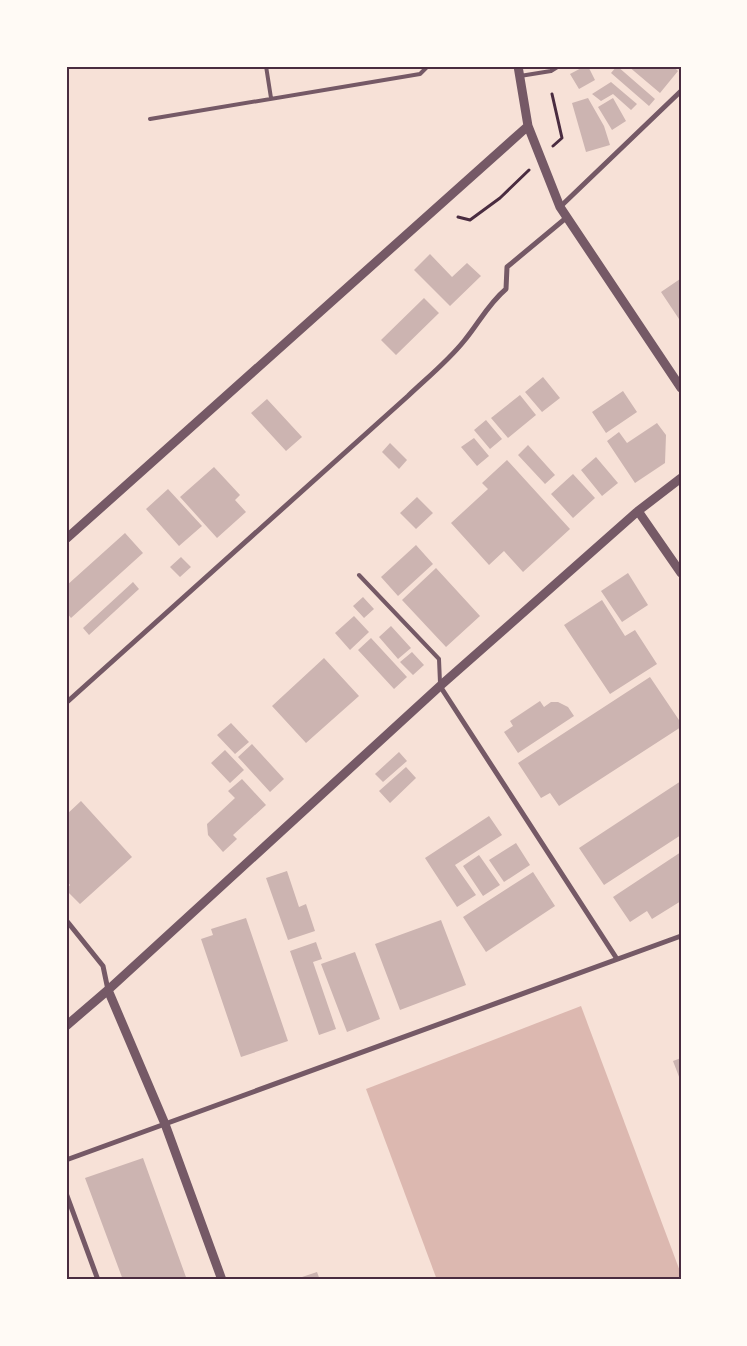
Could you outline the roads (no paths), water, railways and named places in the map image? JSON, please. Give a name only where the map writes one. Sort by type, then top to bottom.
[{"type":"street","points":[[518,66],[528,126],[560,207],[681,388]]},
{"type":"street","points":[[560,207],[681,91]]},
{"type":"street","points":[[66,539],[528,126]]},
{"type":"street","points":[[66,703],[446,360],[464,340],[493,300],[506,289],[507,267],[566,218]]},
{"type":"street","points":[[66,1026],[108,990],[440,686],[638,511],[681,478]]},
{"type":"street","points":[[638,511],[681,573]]},
{"type":"street","points":[[440,686],[617,959]]},
{"type":"street","points":[[66,920],[103,966],[108,990],[165,1124],[222,1280]]},
{"type":"street","points":[[66,1160],[681,936]]},
{"type":"street","points":[[66,1193],[98,1280]]},
{"type":"lane","points":[[266,66],[271,98]]},
{"type":"lane","points":[[150,119],[420,74],[428,66]]},
{"type":"lane","points":[[519,76],[551,71],[558,66]]},
{"type":"lane","points":[[359,575],[439,659],[440,686]]}]
